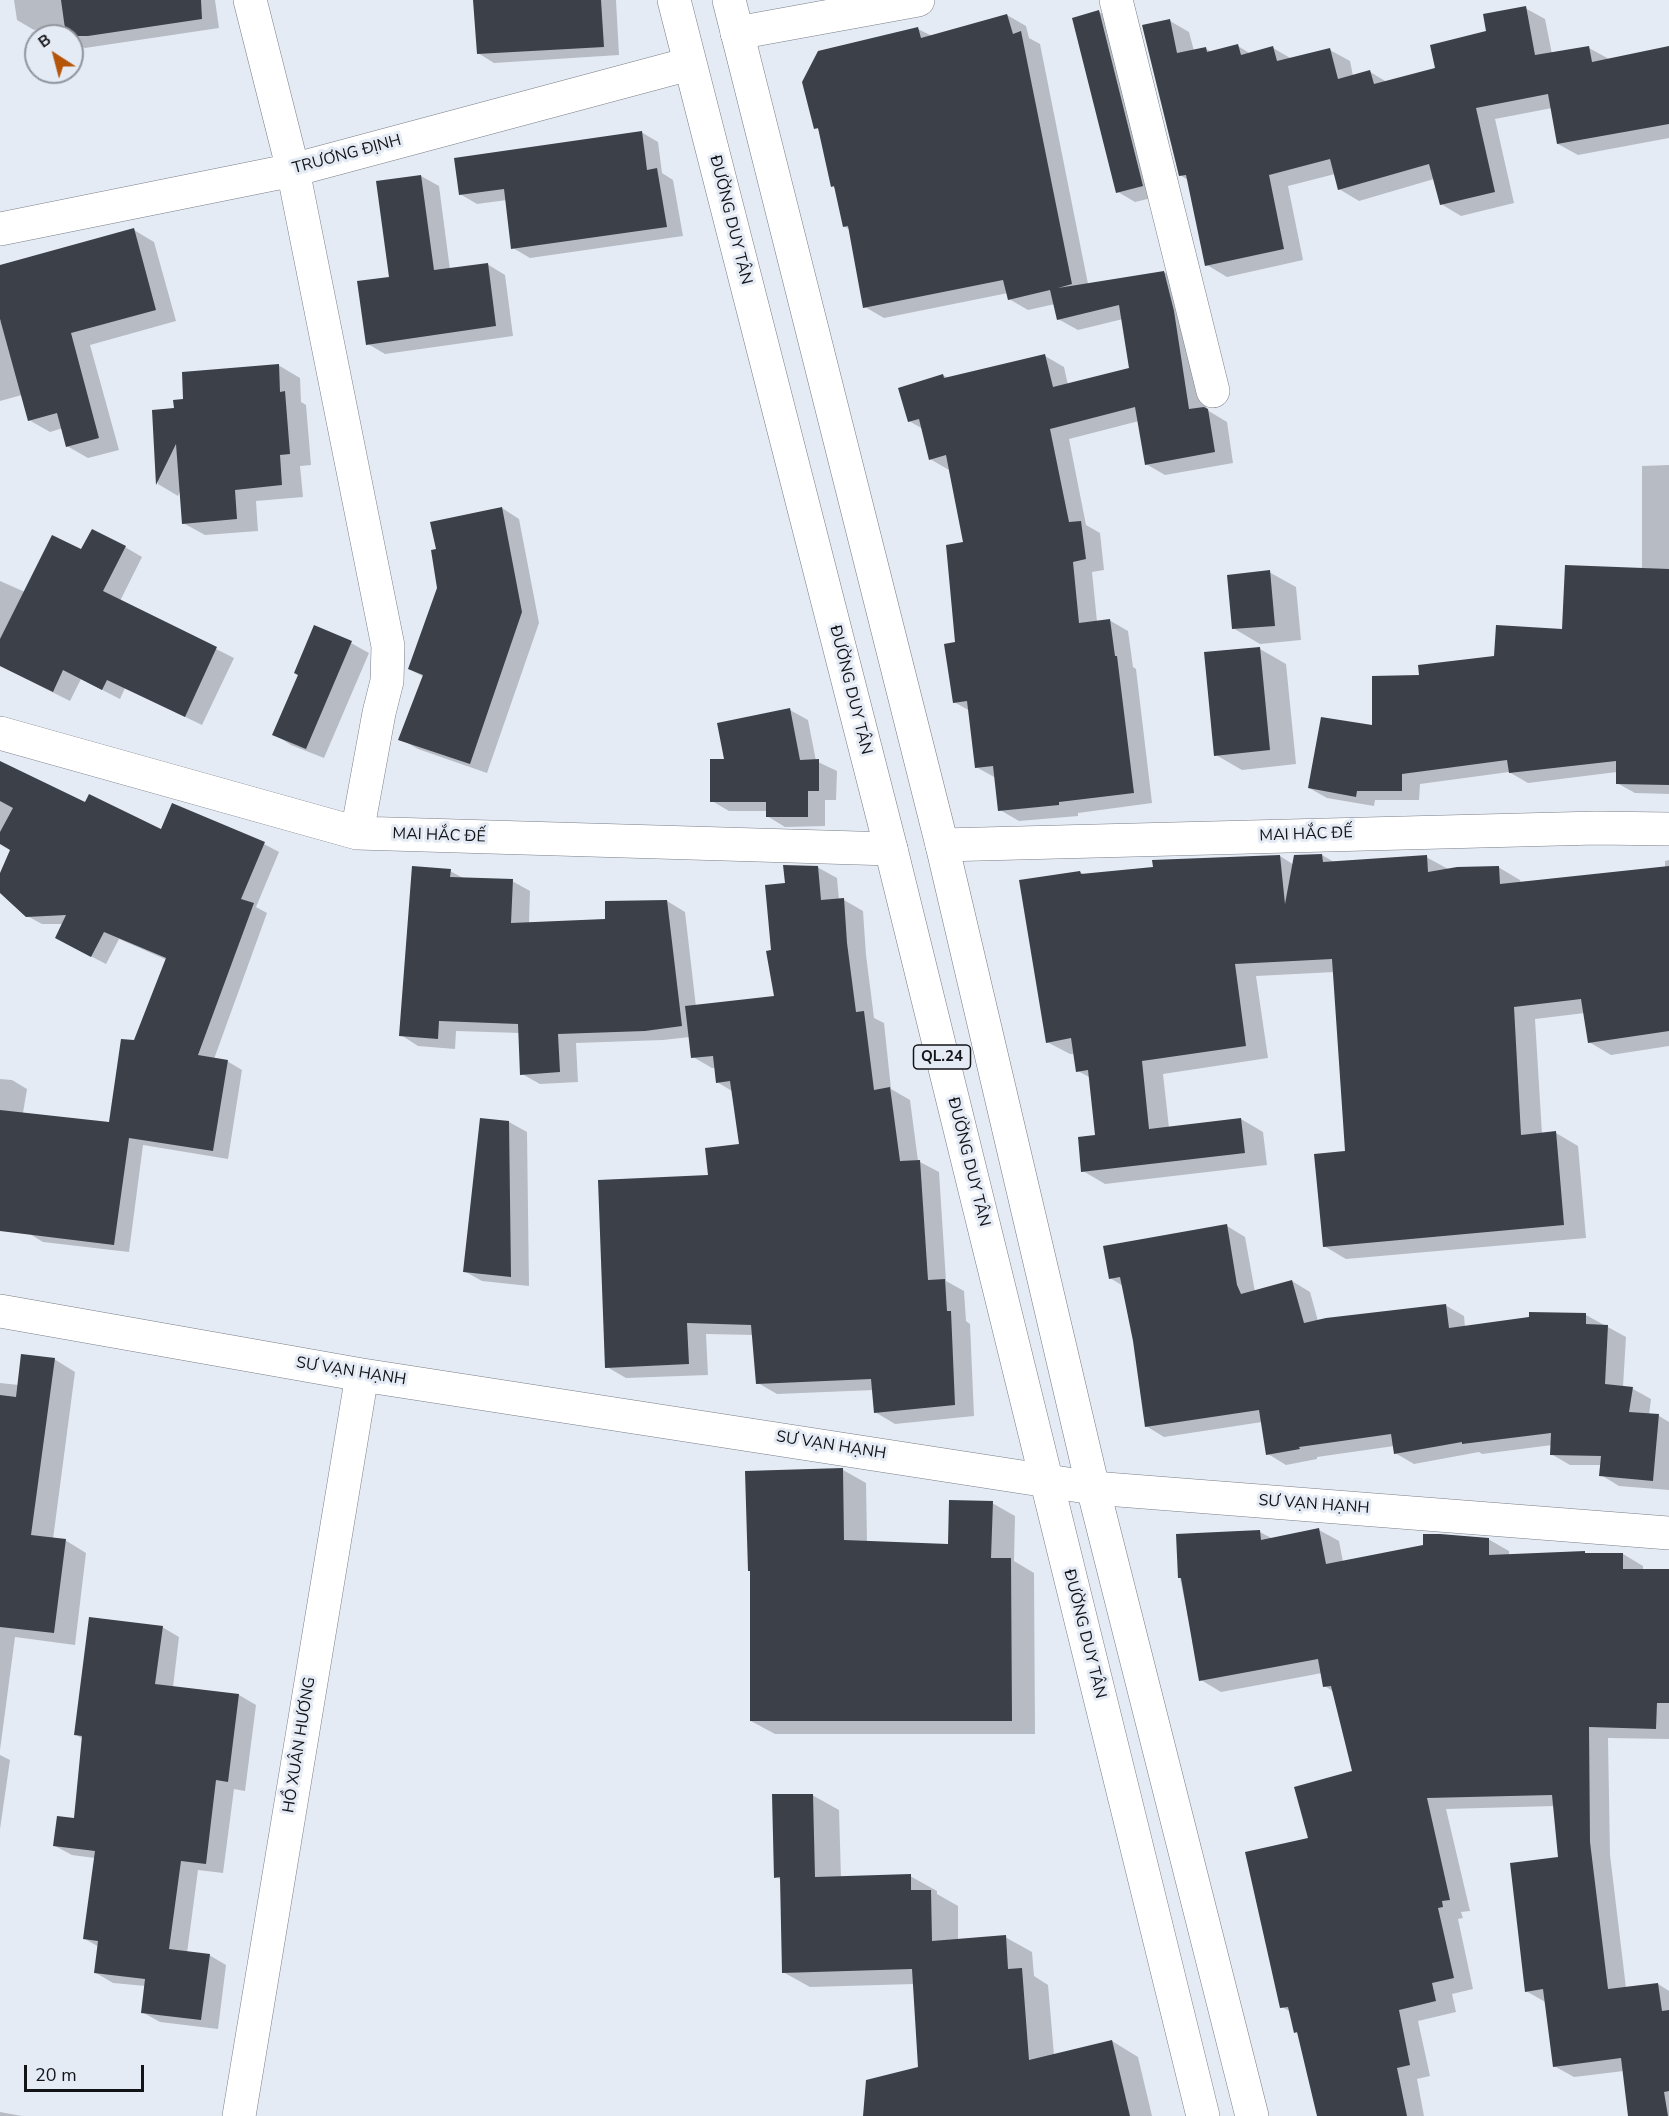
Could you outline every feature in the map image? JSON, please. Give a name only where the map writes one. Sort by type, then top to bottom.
[{"type":"street","points":[[250,0],[293,170],[388,646],[387,681],[357,833]]},
{"type":"street","name":"ĐƯỜNG DUY TÂN","points":[[675,0],[689,64],[891,849],[1203,2116]]},
{"type":"street","name":"QL.24","points":[[729,0],[942,845],[1093,1488],[1252,2116]]},
{"type":"street","points":[[737,33],[918,0]]},
{"type":"street","points":[[1116,0],[1213,391]]},
{"type":"street","name":"TRƯƠNG ĐỊNH","points":[[0,229],[293,170],[689,64]]},
{"type":"street","name":"MAI HẮC ĐẾ","points":[[0,733],[357,833],[891,849]]},
{"type":"street","name":"MAI HẮC ĐẾ","points":[[942,845],[1597,828],[1669,829]]},
{"type":"street","name":"SƯ VẠN HẠNH","points":[[0,1311],[362,1375],[1093,1488],[1669,1533]]},
{"type":"street","name":"HỒ XUÂN HƯƠNG","points":[[239,2116],[362,1375]]},
{"type":"building","points":[[61,0],[201,0],[202,19],[88,36],[84,36],[84,24],[64,24]]},
{"type":"building","points":[[473,0],[601,0],[604,47],[477,54]]},
{"type":"building","points":[[1526,6],[1535,55],[1589,46],[1592,62],[1669,46],[1669,124],[1557,144],[1548,94],[1476,108],[1495,192],[1440,205],[1429,164],[1338,190],[1330,159],[1269,175],[1284,249],[1205,266],[1186,175],[1179,176],[1142,25],[1170,19],[1177,53],[1206,47],[1207,52],[1238,44],[1241,55],[1273,46],[1277,61],[1330,48],[1338,79],[1370,70],[1374,84],[1435,68],[1430,45],[1486,31],[1483,14]]},
{"type":"building","points":[[1099,10],[1143,186],[1116,193],[1072,18]]},
{"type":"building","points":[[1007,14],[1013,34],[1021,31],[1072,284],[1058,288],[1164,271],[1174,311],[1189,409],[1204,407],[1208,409],[1215,452],[1145,465],[1135,407],[1050,429],[1069,522],[1081,521],[1086,559],[1073,562],[1079,623],[1110,619],[1115,656],[1117,656],[1134,793],[1059,802],[1059,805],[998,811],[993,766],[975,768],[967,701],[953,703],[944,644],[955,642],[946,545],[963,542],[946,455],[929,460],[919,419],[908,422],[898,388],[943,374],[944,378],[1045,354],[1053,387],[1129,368],[1119,305],[1057,320],[1050,290],[1008,300],[1003,280],[863,308],[848,226],[843,227],[834,186],[831,187],[818,128],[814,129],[802,82],[818,51],[918,27],[921,38]]},
{"type":"building","points":[[642,131],[647,170],[657,168],[667,227],[511,249],[504,189],[459,195],[454,158]]},
{"type":"building","points":[[421,175],[434,270],[488,263],[496,326],[366,345],[357,281],[389,277],[376,181]]},
{"type":"building","points":[[134,228],[156,310],[71,333],[99,438],[66,447],[57,413],[28,421],[0,319],[0,265]]},
{"type":"building","points":[[279,364],[280,392],[285,391],[290,454],[280,455],[282,485],[235,490],[237,519],[182,524],[176,444],[156,485],[152,410],[174,408],[173,400],[183,399],[182,372]]},
{"type":"building","points":[[502,507],[522,612],[470,764],[398,740],[423,675],[408,669],[437,588],[431,550],[436,549],[430,522]]},
{"type":"building","points":[[92,529],[126,546],[103,591],[217,647],[185,717],[107,680],[102,690],[63,670],[53,692],[0,666],[0,639],[52,535],[81,549]]},
{"type":"building","points":[[1565,565],[1669,569],[1669,785],[1616,784],[1616,761],[1509,773],[1507,760],[1402,774],[1402,791],[1357,791],[1356,797],[1308,788],[1321,717],[1372,725],[1372,676],[1419,675],[1418,665],[1494,656],[1496,625],[1562,629]]},
{"type":"building","points":[[1270,570],[1275,626],[1232,629],[1227,575]]},
{"type":"building","points":[[314,625],[352,641],[306,749],[272,735],[298,675],[294,673]]},
{"type":"building","points":[[1260,647],[1270,750],[1214,756],[1204,652]]},
{"type":"building","points":[[790,708],[800,760],[819,759],[819,791],[808,791],[808,817],[766,817],[766,802],[710,802],[710,759],[724,759],[717,723]]},
{"type":"building","points":[[0,761],[85,802],[89,794],[161,829],[172,803],[265,842],[241,899],[254,903],[198,1055],[228,1060],[213,1151],[129,1138],[114,1245],[0,1231],[0,1110],[109,1122],[121,1039],[134,1040],[166,958],[104,932],[91,957],[55,938],[66,915],[26,917],[0,893],[0,873],[10,850],[0,844],[0,832],[13,808],[0,801]]},
{"type":"building","points":[[1322,854],[1323,862],[1427,855],[1428,872],[1457,867],[1499,866],[1500,884],[1669,866],[1669,1031],[1588,1043],[1581,999],[1514,1007],[1521,1135],[1556,1131],[1564,1225],[1323,1247],[1314,1154],[1345,1151],[1332,959],[1235,964],[1246,1046],[1142,1061],[1149,1129],[1241,1118],[1245,1153],[1081,1172],[1078,1137],[1095,1135],[1088,1070],[1076,1072],[1071,1038],[1046,1043],[1019,880],[1080,871],[1081,874],[1153,867],[1152,860],[1280,855],[1285,904],[1294,855]]},
{"type":"building","points":[[783,865],[818,866],[821,900],[844,898],[856,1012],[864,1011],[874,1090],[890,1087],[900,1161],[920,1160],[928,1280],[945,1279],[947,1311],[951,1311],[955,1405],[874,1413],[871,1379],[756,1384],[751,1325],[687,1323],[689,1364],[605,1368],[598,1180],[708,1175],[705,1148],[739,1144],[730,1081],[716,1083],[713,1056],[691,1058],[685,1006],[774,996],[766,951],[771,950],[765,885],[785,883]]},
{"type":"building","points":[[412,866],[451,869],[450,877],[513,879],[511,923],[605,919],[605,901],[667,900],[682,1026],[645,1031],[558,1034],[560,1072],[520,1075],[518,1024],[439,1021],[438,1039],[399,1036]]},
{"type":"building","points":[[480,1118],[509,1121],[511,1277],[463,1272]]},
{"type":"building","points":[[1227,1224],[1237,1285],[1241,1294],[1292,1280],[1304,1323],[1326,1318],[1446,1304],[1449,1328],[1529,1317],[1529,1312],[1586,1313],[1586,1324],[1608,1325],[1605,1384],[1633,1387],[1629,1412],[1659,1414],[1653,1481],[1599,1476],[1601,1456],[1550,1455],[1551,1433],[1462,1444],[1462,1442],[1394,1454],[1391,1434],[1299,1447],[1300,1449],[1266,1455],[1259,1410],[1145,1427],[1133,1341],[1120,1277],[1109,1279],[1103,1246]]},
{"type":"building","points":[[21,1354],[55,1358],[31,1535],[66,1539],[54,1633],[0,1627],[0,1395],[16,1397]]},
{"type":"building","points":[[843,1468],[844,1540],[948,1544],[949,1500],[993,1501],[991,1558],[1011,1558],[1012,1721],[750,1721],[750,1571],[748,1571],[745,1471]]},
{"type":"building","points":[[1319,1528],[1326,1564],[1423,1545],[1423,1534],[1440,1534],[1489,1538],[1489,1555],[1585,1551],[1585,1553],[1623,1553],[1623,1569],[1669,1569],[1669,1703],[1657,1703],[1656,1729],[1589,1727],[1590,1842],[1608,1989],[1658,1983],[1662,2011],[1669,2010],[1669,2091],[1664,2092],[1668,2116],[1628,2116],[1621,2058],[1553,2067],[1543,1989],[1525,1992],[1510,1863],[1558,1857],[1552,1795],[1427,1798],[1450,1900],[1442,1901],[1443,1907],[1438,1908],[1454,1978],[1432,1983],[1436,2001],[1399,2010],[1410,2065],[1397,2068],[1407,2116],[1317,2116],[1297,2032],[1294,2033],[1288,2007],[1280,2008],[1245,1852],[1308,1838],[1294,1787],[1352,1771],[1331,1686],[1323,1687],[1318,1659],[1199,1681],[1181,1578],[1178,1578],[1176,1534],[1260,1530],[1261,1540]]},
{"type":"building","points":[[89,1617],[163,1626],[155,1684],[239,1694],[228,1782],[216,1780],[206,1864],[181,1861],[169,1949],[210,1954],[201,2020],[141,2013],[145,1979],[94,1973],[98,1941],[83,1939],[95,1851],[53,1846],[57,1816],[74,1818],[82,1736],[74,1735]]},
{"type":"building","points":[[772,1794],[813,1794],[815,1877],[911,1874],[911,1890],[931,1890],[932,1941],[1006,1935],[1008,1969],[1022,1968],[1029,2060],[1112,2040],[1130,2116],[863,2116],[866,2080],[918,2067],[912,1969],[782,1973],[780,1877],[774,1878]]}]
